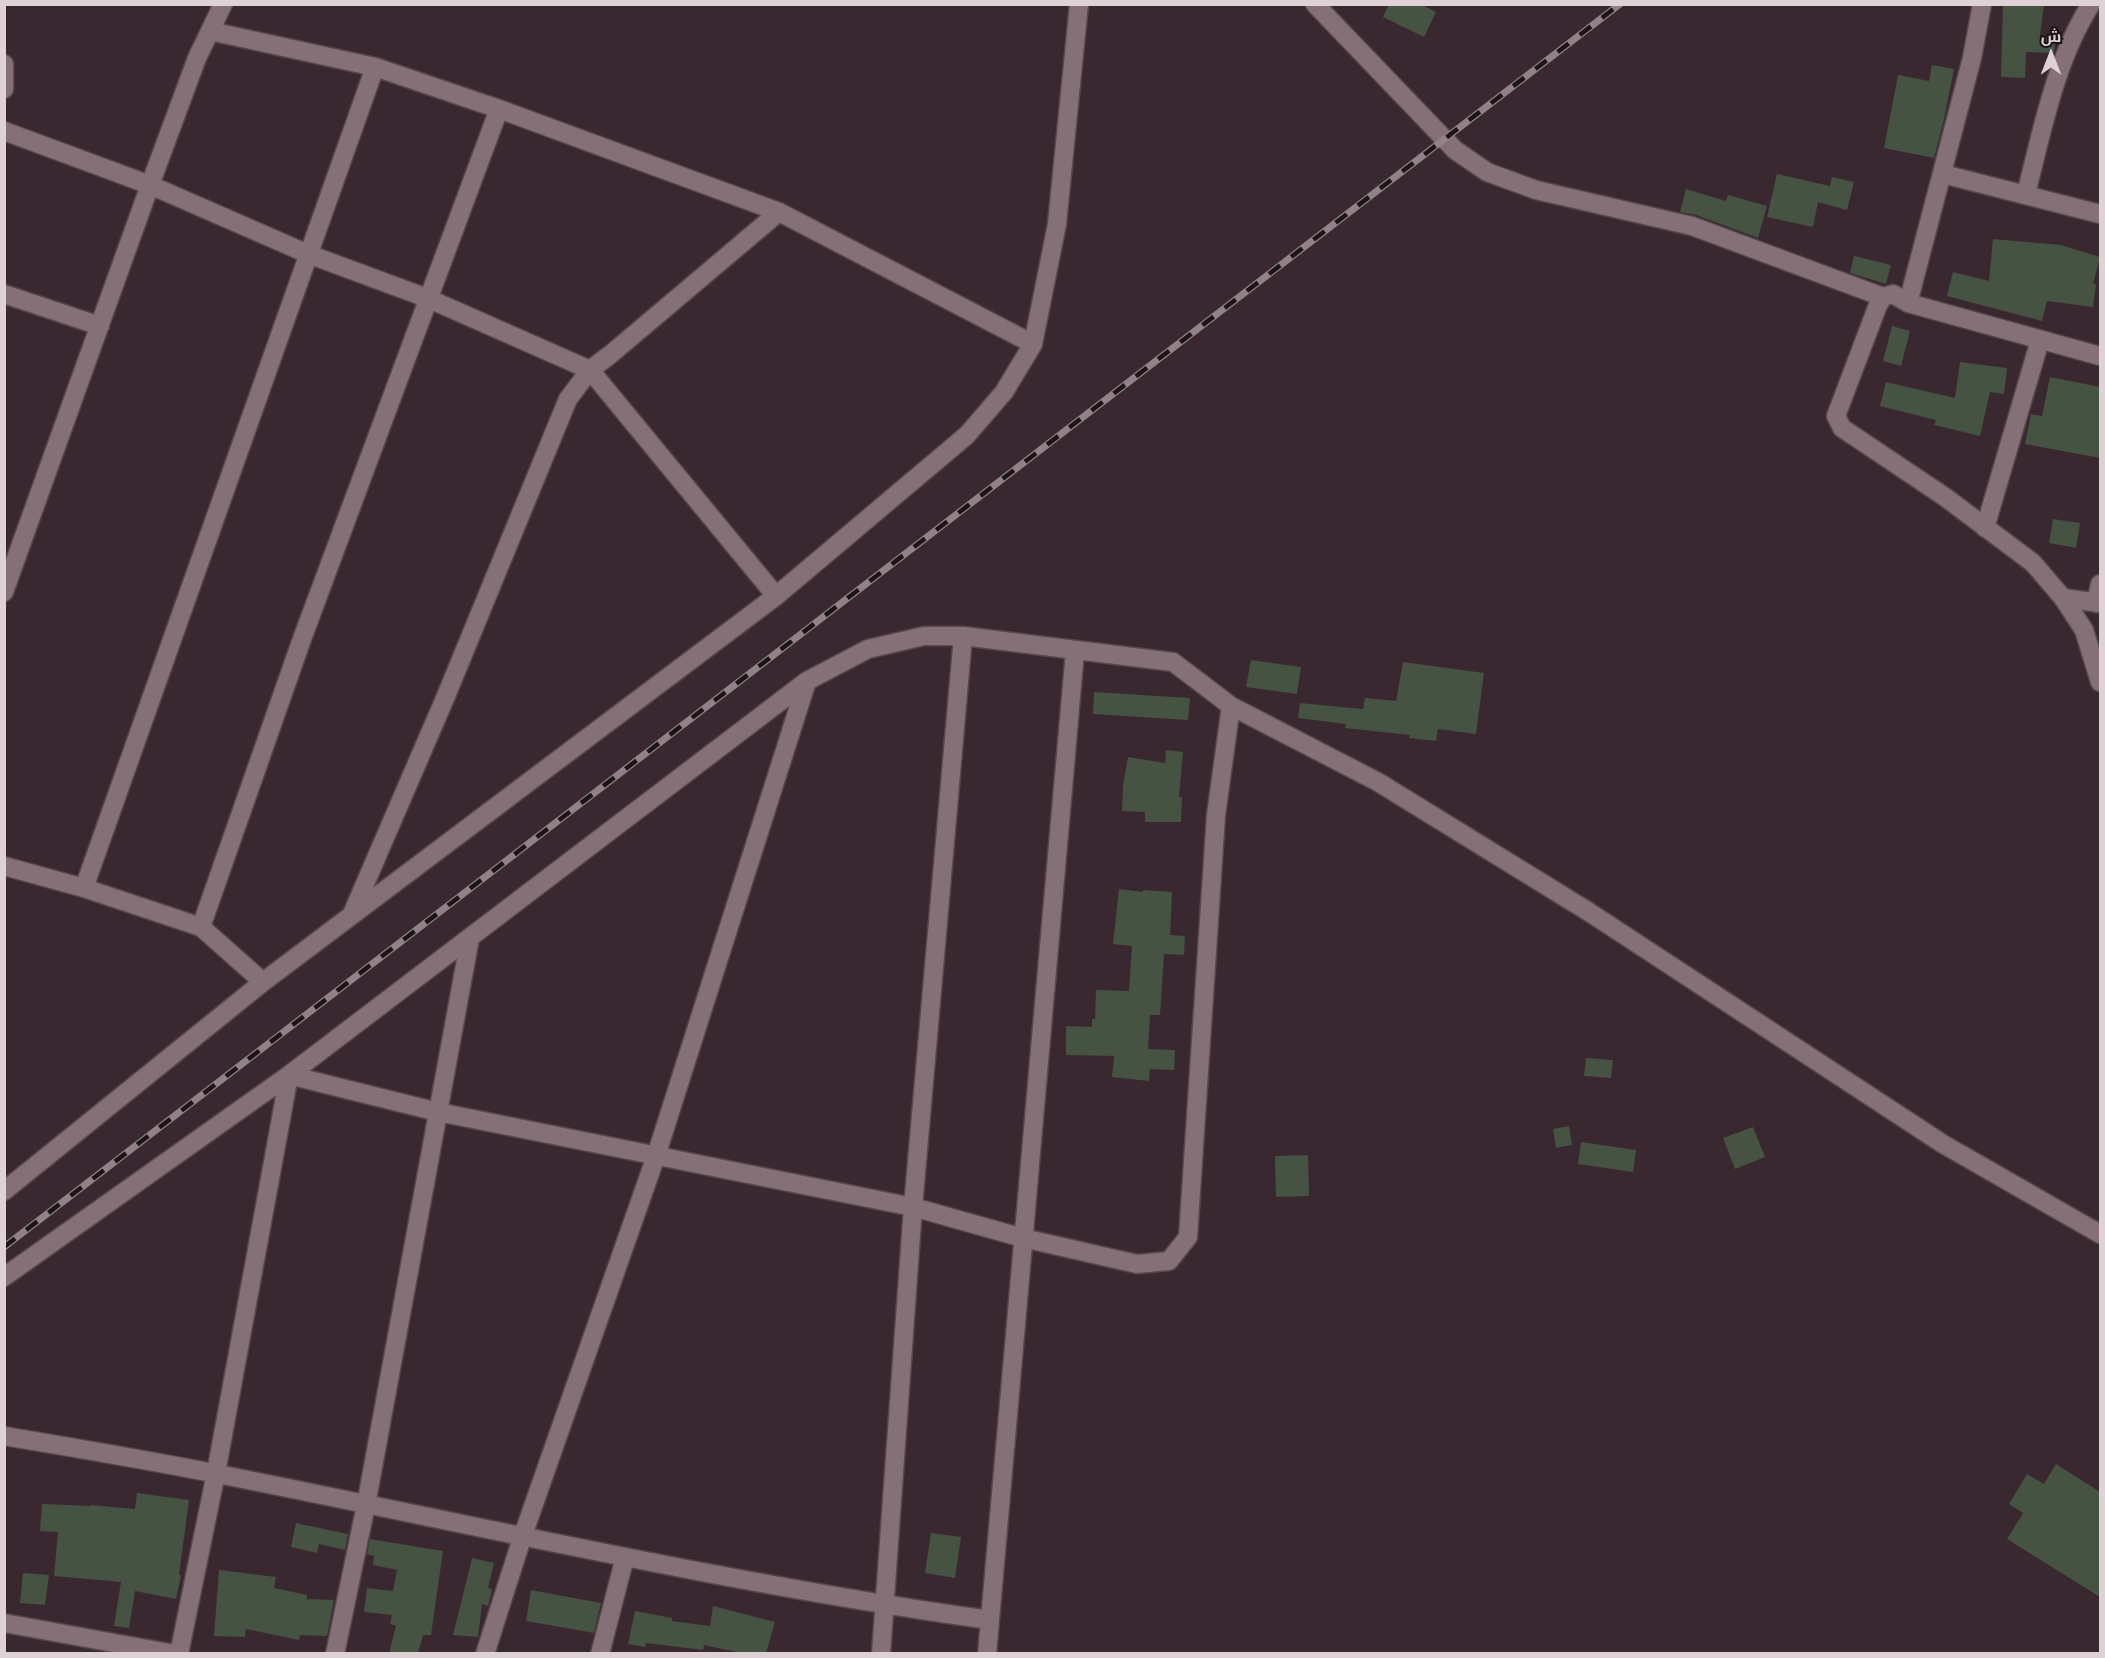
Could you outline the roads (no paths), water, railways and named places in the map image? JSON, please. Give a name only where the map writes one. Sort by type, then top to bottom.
[{"type":"street","points":[[4,592],[196,58],[223,4]]},
{"type":"street","points":[[4,1191],[263,982],[776,596],[967,435],[1004,392],[1033,344],[1057,224],[1079,4]]},
{"type":"street","points":[[1315,4],[1455,150],[1487,172],[1536,190],[1692,226],[1883,297],[1893,294],[1908,303],[2100,356]]},
{"type":"street","points":[[1908,303],[1972,58],[1982,4]]},
{"type":"street","points":[[2026,194],[2050,102],[2072,39],[2091,4]]},
{"type":"street","points":[[210,31],[375,67],[499,109],[779,212],[1033,344]]},
{"type":"street","points":[[4,64],[4,89]]},
{"type":"street","points":[[84,888],[375,67]]},
{"type":"street","points":[[201,927],[302,639],[499,109]]},
{"type":"street","points":[[4,131],[150,185],[308,254],[427,298],[590,370],[776,596]]},
{"type":"street","points":[[1943,174],[2100,214]]},
{"type":"street","points":[[351,916],[446,696],[568,399],[590,370],[779,212]]},
{"type":"street","points":[[4,294],[100,326]]},
{"type":"street","points":[[1883,297],[1836,416],[1842,428],[1946,497],[2033,563],[2063,598],[2084,630],[2100,682]]},
{"type":"street","points":[[1984,528],[2040,340]]},
{"type":"street","points":[[2063,598],[2098,603],[2100,584]]},
{"type":"street","points":[[4,1277],[289,1076],[807,681],[868,649],[924,636],[963,636],[1173,662],[1231,706],[1378,782],[1589,912],[1943,1144],[2100,1234]]},
{"type":"street","points":[[880,1653],[913,1207],[963,636]]},
{"type":"street","points":[[987,1653],[1075,651]]},
{"type":"street","points":[[485,1653],[522,1538],[656,1156],[807,681]]},
{"type":"street","points":[[289,1076],[438,1112],[913,1207],[1023,1238],[1137,1264],[1169,1262],[1188,1237],[1216,815],[1231,706]]},
{"type":"street","points":[[4,866],[84,888],[201,927],[263,982]]},
{"type":"street","points":[[335,1653],[366,1505],[470,938]]},
{"type":"street","points":[[4,1623],[177,1653],[216,1473],[289,1076]]},
{"type":"street","points":[[4,1436],[216,1473],[522,1538],[884,1606],[990,1620]]},
{"type":"street","points":[[600,1653],[626,1557]]},
{"type":"railway","points":[[4,1247],[1620,4]]}]
